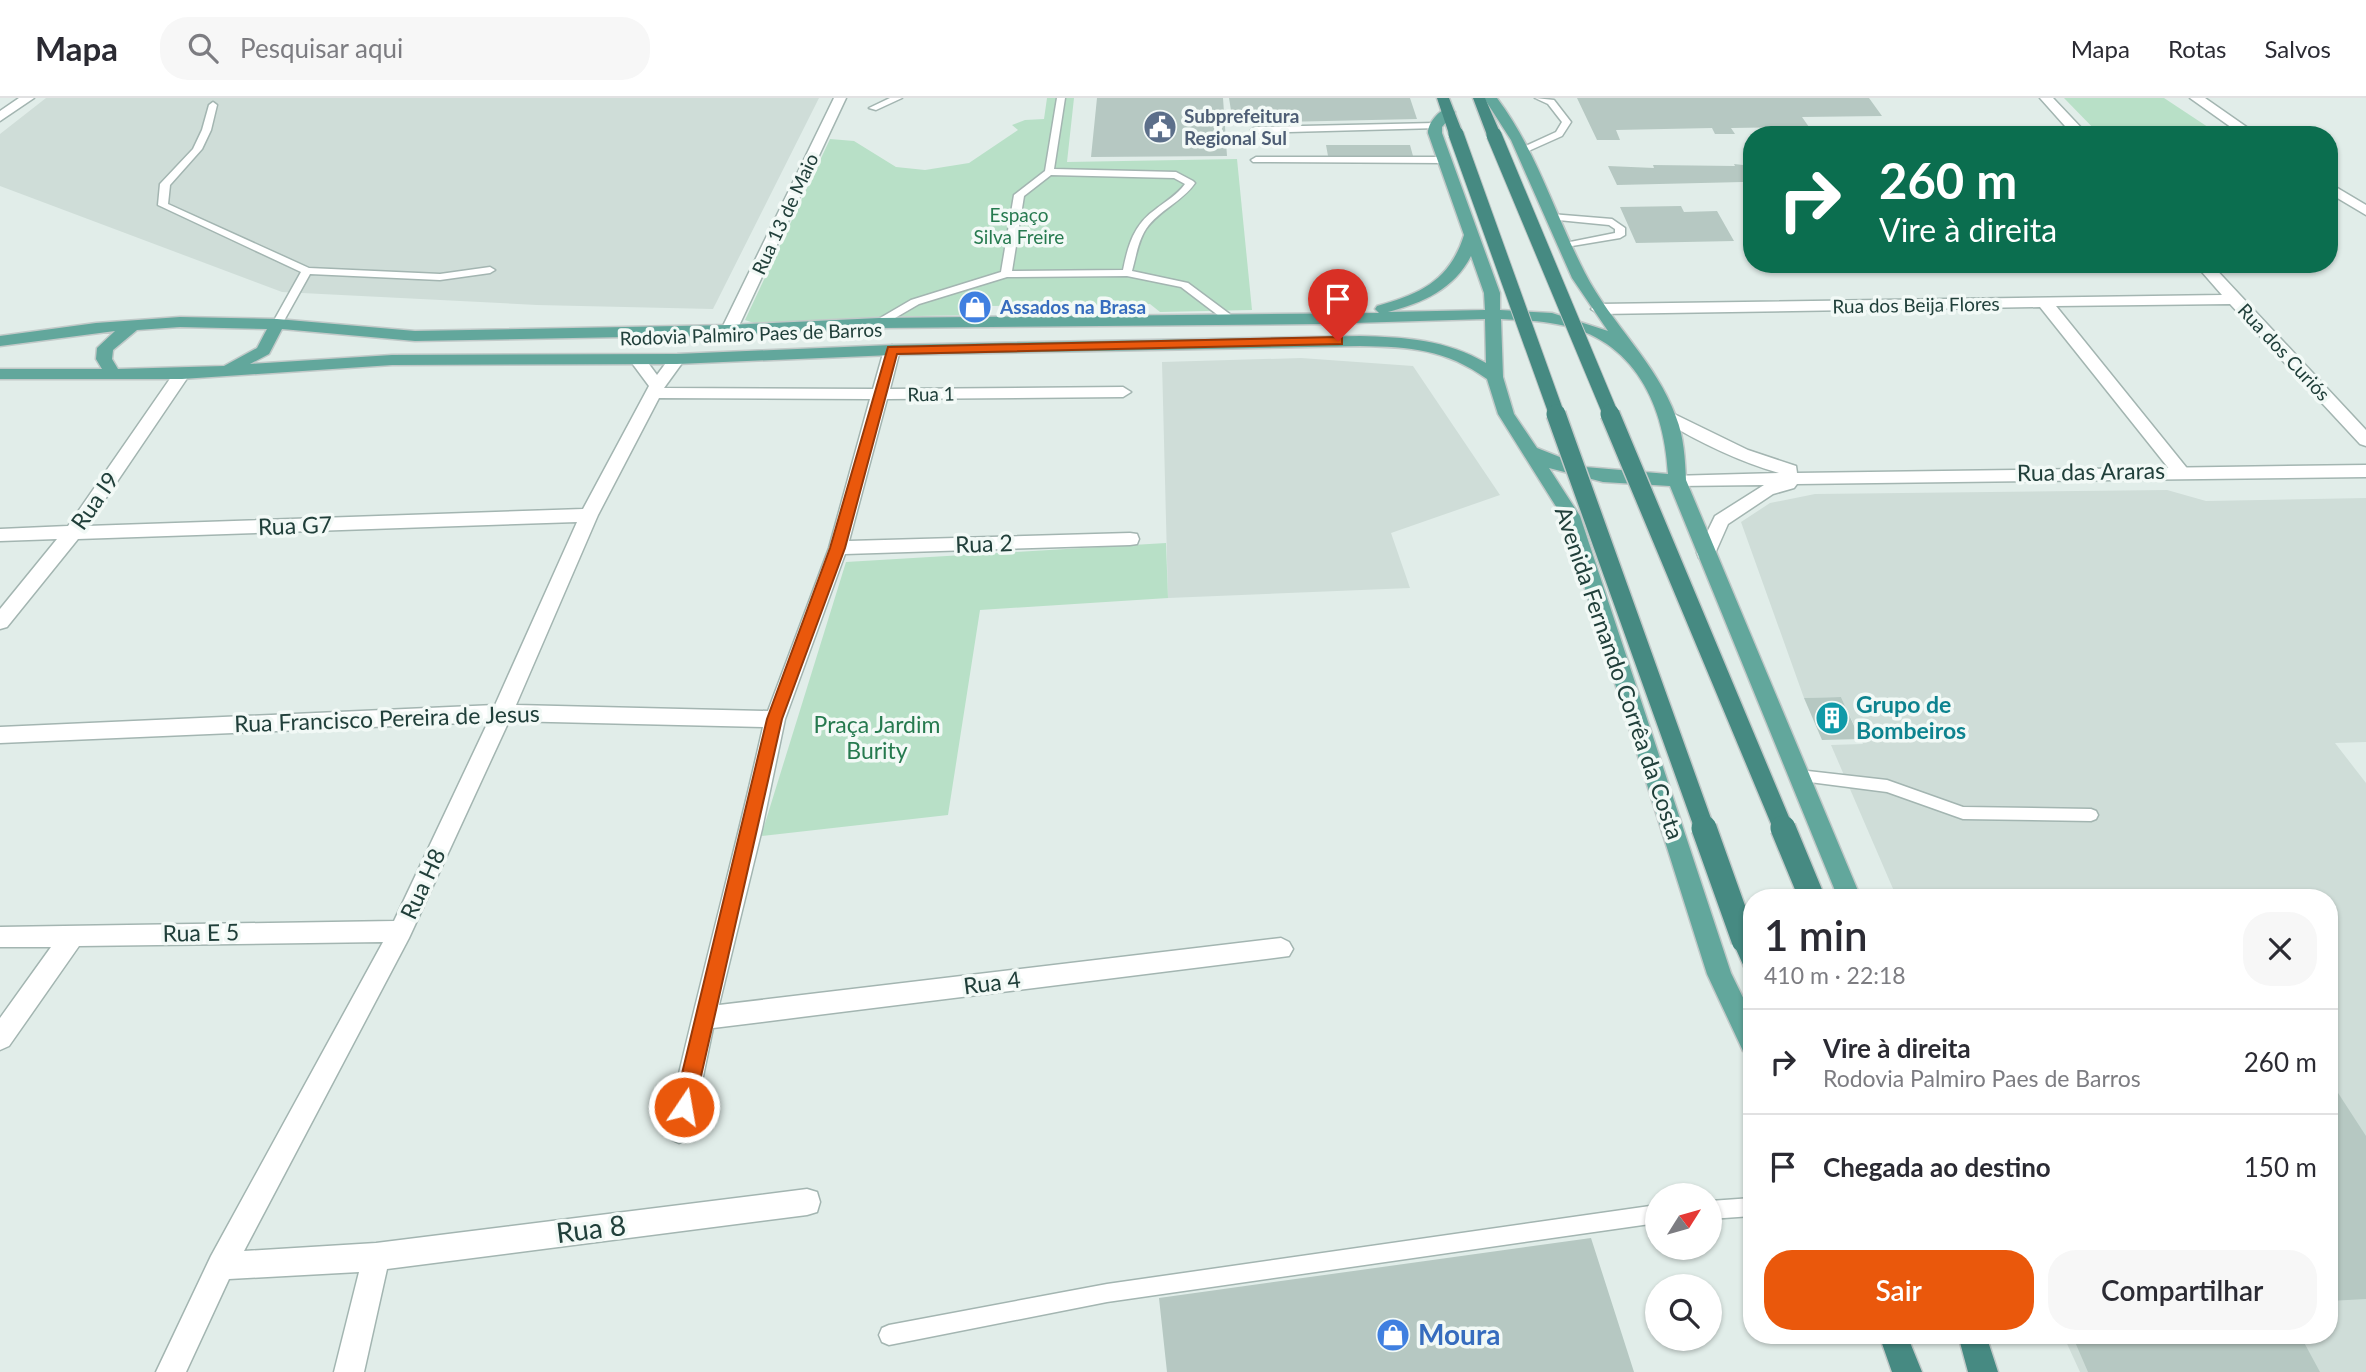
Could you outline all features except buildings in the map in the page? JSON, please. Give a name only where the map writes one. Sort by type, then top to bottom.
[{"type":"highway","points":[[1479,98],[1808,889]]},
{"type":"highway","name":"Avenida Fernando Corrêa da Costa","points":[[1446,105],[1743,935]]},
{"type":"highway","points":[[1896,1344],[1907,1372]]},
{"type":"highway","points":[[1975,1344],[1983,1372]]},
{"type":"main road","points":[[1490,98],[1524,150],[1563,246],[1599,309],[1652,384],[1668,416],[1675,446],[1677,480],[1846,889]]},
{"type":"main road","name":"Avenida Fernando Corrêa da Costa","points":[[1446,105],[1435,126],[1444,160],[1492,293],[1495,377],[1506,414],[1571,516],[1719,974],[1743,1024]]},
{"type":"main road","points":[[1321,319],[1388,308],[1430,292],[1444,283],[1464,260],[1471,235]]},
{"type":"main road","name":"Rodovia Palmiro Paes de Barros","points":[[0,341],[134,324],[233,321],[415,336],[729,330],[878,323],[1321,319],[1494,314],[1552,318],[1581,326],[1610,338],[1632,356]]},
{"type":"main road","points":[[113,374],[104,359],[106,348],[134,324]]},
{"type":"main road","points":[[222,372],[263,351],[277,324]]},
{"type":"main road","name":"Rodovia Palmiro Paes de Barros","points":[[0,373],[182,374],[392,360],[677,359],[892,350],[1393,342],[1421,343],[1450,350],[1495,377]]},
{"type":"main road","points":[[1530,451],[1569,469],[1617,479],[1677,480]]},
{"type":"street","points":[[0,117],[28,98]]},
{"type":"street","name":"Rua 13 de Maio","points":[[729,330],[840,98]]},
{"type":"street","points":[[2046,98],[2072,126]]},
{"type":"street","points":[[2196,98],[2238,126]]},
{"type":"street","points":[[2338,193],[2366,211]]},
{"type":"street","name":"Rua dos Curiós","points":[[2210,273],[2366,440]]},
{"type":"street","name":"Rua dos Beija Flores","points":[[1599,309],[2234,299]]},
{"type":"street","points":[[2045,303],[2180,471]]},
{"type":"street","points":[[679,1130],[703,1018],[751,829],[775,719],[838,548],[892,350]]},
{"type":"street","points":[[637,359],[656,389]]},
{"type":"street","name":"Rua H8","points":[[171,1372],[221,1266],[401,931],[502,713],[589,515],[656,389],[677,359]]},
{"type":"street","name":"Rua I9","points":[[0,622],[72,534],[182,374]]},
{"type":"street","name":"Rua 1","points":[[656,389],[880,394],[1123,392]]},
{"type":"street","points":[[1668,416],[1714,443],[1761,463],[1815,476]]},
{"type":"street","name":"Rua das Araras","points":[[1815,476],[2366,471]]},
{"type":"street","points":[[1677,480],[1815,476]]},
{"type":"street","points":[[1706,553],[1721,520],[1741,505],[1767,490],[1815,476]]},
{"type":"street","name":"Rua G7","points":[[0,535],[589,515]]},
{"type":"street","name":"Rua 2","points":[[838,548],[1130,540]]},
{"type":"street","name":"Rua Francisco Pereira de Jesus","points":[[0,735],[502,713],[775,719]]},
{"type":"street","name":"Rua E 5","points":[[0,937],[401,931]]},
{"type":"street","points":[[0,1038],[73,935]]},
{"type":"street","name":"Rua 4","points":[[703,1018],[1281,949]]},
{"type":"street","name":"Rua 8","points":[[221,1266],[376,1257],[807,1202]]},
{"type":"street","points":[[349,1372],[376,1257]]},
{"type":"lane","points":[[873,108],[898,98]]},
{"type":"lane","points":[[1049,172],[1061,98]]},
{"type":"lane","points":[[1524,150],[1559,135],[1567,122],[1551,102],[1539,98]]},
{"type":"lane","points":[[214,105],[209,130],[195,156],[165,184],[163,205],[307,271],[440,278],[489,270]]},
{"type":"lane","points":[[1255,130],[1435,126]]},
{"type":"lane","points":[[1256,160],[1444,160]]},
{"type":"lane","points":[[1006,274],[1019,195],[1049,172],[1176,175],[1190,183],[1184,194],[1146,221],[1135,241],[1127,273]]},
{"type":"lane","points":[[1551,217],[1612,222],[1620,228],[1620,235],[1563,246]]},
{"type":"lane","points":[[277,324],[307,271]]},
{"type":"lane","points":[[878,323],[915,302],[1006,274],[1127,273],[1184,285],[1231,320]]},
{"type":"lane","points":[[1799,776],[1887,786],[1963,813],[2091,815]]},
{"type":"lane","points":[[1722,1209],[1743,1208]]},
{"type":"lane","points":[[890,1335],[1107,1293],[1645,1216]]},
{"type":"shaded area","points":[[46,98],[819,98],[713,309],[537,305],[282,292],[0,186],[0,134]]},
{"type":"shaded area","points":[[1301,358],[1413,366],[1500,495],[1391,533],[1410,588],[1168,598],[1162,362]]},
{"type":"shaded area","points":[[2167,490],[2206,501],[2366,498],[2366,742],[2335,743],[2366,783],[2366,1372],[2080,1372],[2067,1344],[2338,1344],[2338,889],[1893,889],[1831,745],[1863,744],[1841,697],[1804,698],[1741,522],[1770,503],[1815,494]]},
{"type":"green space","name":"Espaço Silva Freire","points":[[1047,98],[1074,98],[1067,162],[1237,159],[1252,310],[1160,312],[1150,304],[988,306],[971,315],[868,317],[857,322],[757,324],[745,320],[830,139],[854,141],[896,167],[925,170],[969,163],[1018,130],[1012,125],[1025,120],[1044,119]]},
{"type":"green space","points":[[2064,98],[2164,98],[2206,126],[2091,126]]},
{"type":"green space","name":"Praça Jardim Burity","points":[[1166,543],[1168,598],[980,610],[948,815],[761,836],[846,562]]},
{"type":"place","name":"Subprefeitura Regional Sul","points":[[1160,127]]},
{"type":"place","name":"Assados na Brasa","points":[[975,307]]},
{"type":"place","name":"Grupo de Bombeiros","points":[[1832,718]]},
{"type":"place","name":"Moura","points":[[1393,1335]]},
{"type":"route","points":[[684,1107],[775,719],[838,548],[892,350],[1338,341]]}]
